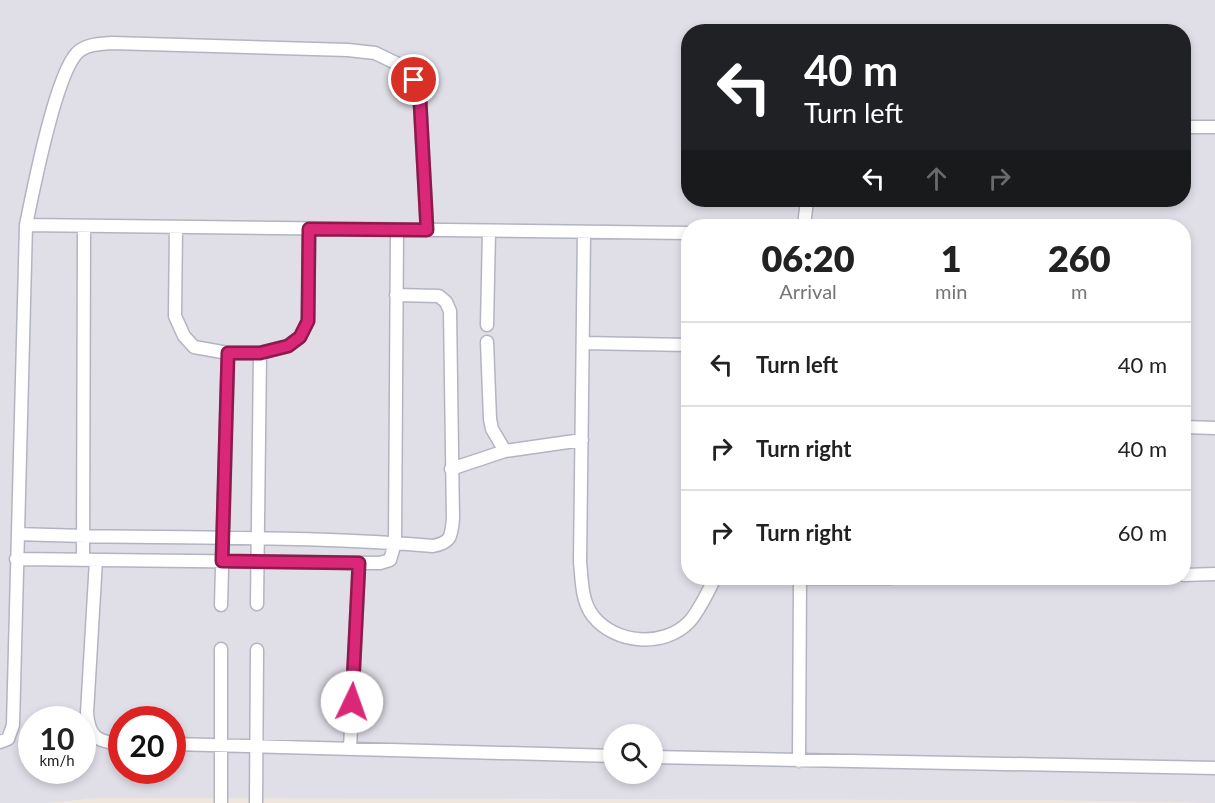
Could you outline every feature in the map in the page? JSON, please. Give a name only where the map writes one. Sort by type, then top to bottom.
[{"type":"lane","points":[[0,742],[8,739],[13,724],[26,225],[34,181],[64,76],[77,54],[89,46],[112,43],[348,50],[375,53],[400,65],[414,80],[420,101],[427,230]]},
{"type":"lane","points":[[1191,127],[1215,127]]},
{"type":"lane","points":[[26,225],[681,233]]},
{"type":"lane","points":[[84,226],[84,537],[90,560],[87,712],[88,727],[93,735],[108,743]]},
{"type":"lane","points":[[176,227],[175,316],[184,336],[194,347],[228,353],[260,353],[288,346],[300,337],[308,321],[309,229]]},
{"type":"lane","points":[[16,559],[359,563],[380,563],[390,560],[395,543],[397,230]]},
{"type":"lane","points":[[487,325],[489,231]]},
{"type":"lane","points":[[584,232],[580,561],[583,594],[592,615],[611,631],[633,640],[666,637],[689,622],[711,585]]},
{"type":"lane","points":[[18,534],[84,537],[257,538],[433,546],[444,544],[451,536],[453,519],[450,311],[440,296],[396,295]]},
{"type":"lane","points":[[487,342],[490,419],[492,429],[505,451]]},
{"type":"lane","points":[[583,343],[681,345]]},
{"type":"lane","points":[[222,605],[228,353]]},
{"type":"lane","points":[[257,604],[260,353]]},
{"type":"lane","points":[[1191,427],[1215,428]]},
{"type":"lane","points":[[451,469],[505,451],[582,440]]},
{"type":"lane","points":[[350,748],[359,563]]},
{"type":"lane","points":[[1191,575],[1215,574]]},
{"type":"lane","points":[[799,761],[800,585]]},
{"type":"lane","points":[[221,649],[221,803]]},
{"type":"lane","points":[[256,803],[257,650]]},
{"type":"lane","points":[[186,744],[603,756]]},
{"type":"lane","points":[[663,757],[1215,768]]},
{"type":"shaded area","points":[[0,0],[1215,0],[1215,803],[1046,800],[96,798],[47,803],[0,803]]},
{"type":"route","points":[[352,702],[359,563],[222,561],[228,353],[260,353],[288,346],[300,337],[308,321],[309,229],[427,230],[420,101],[414,80]]}]
